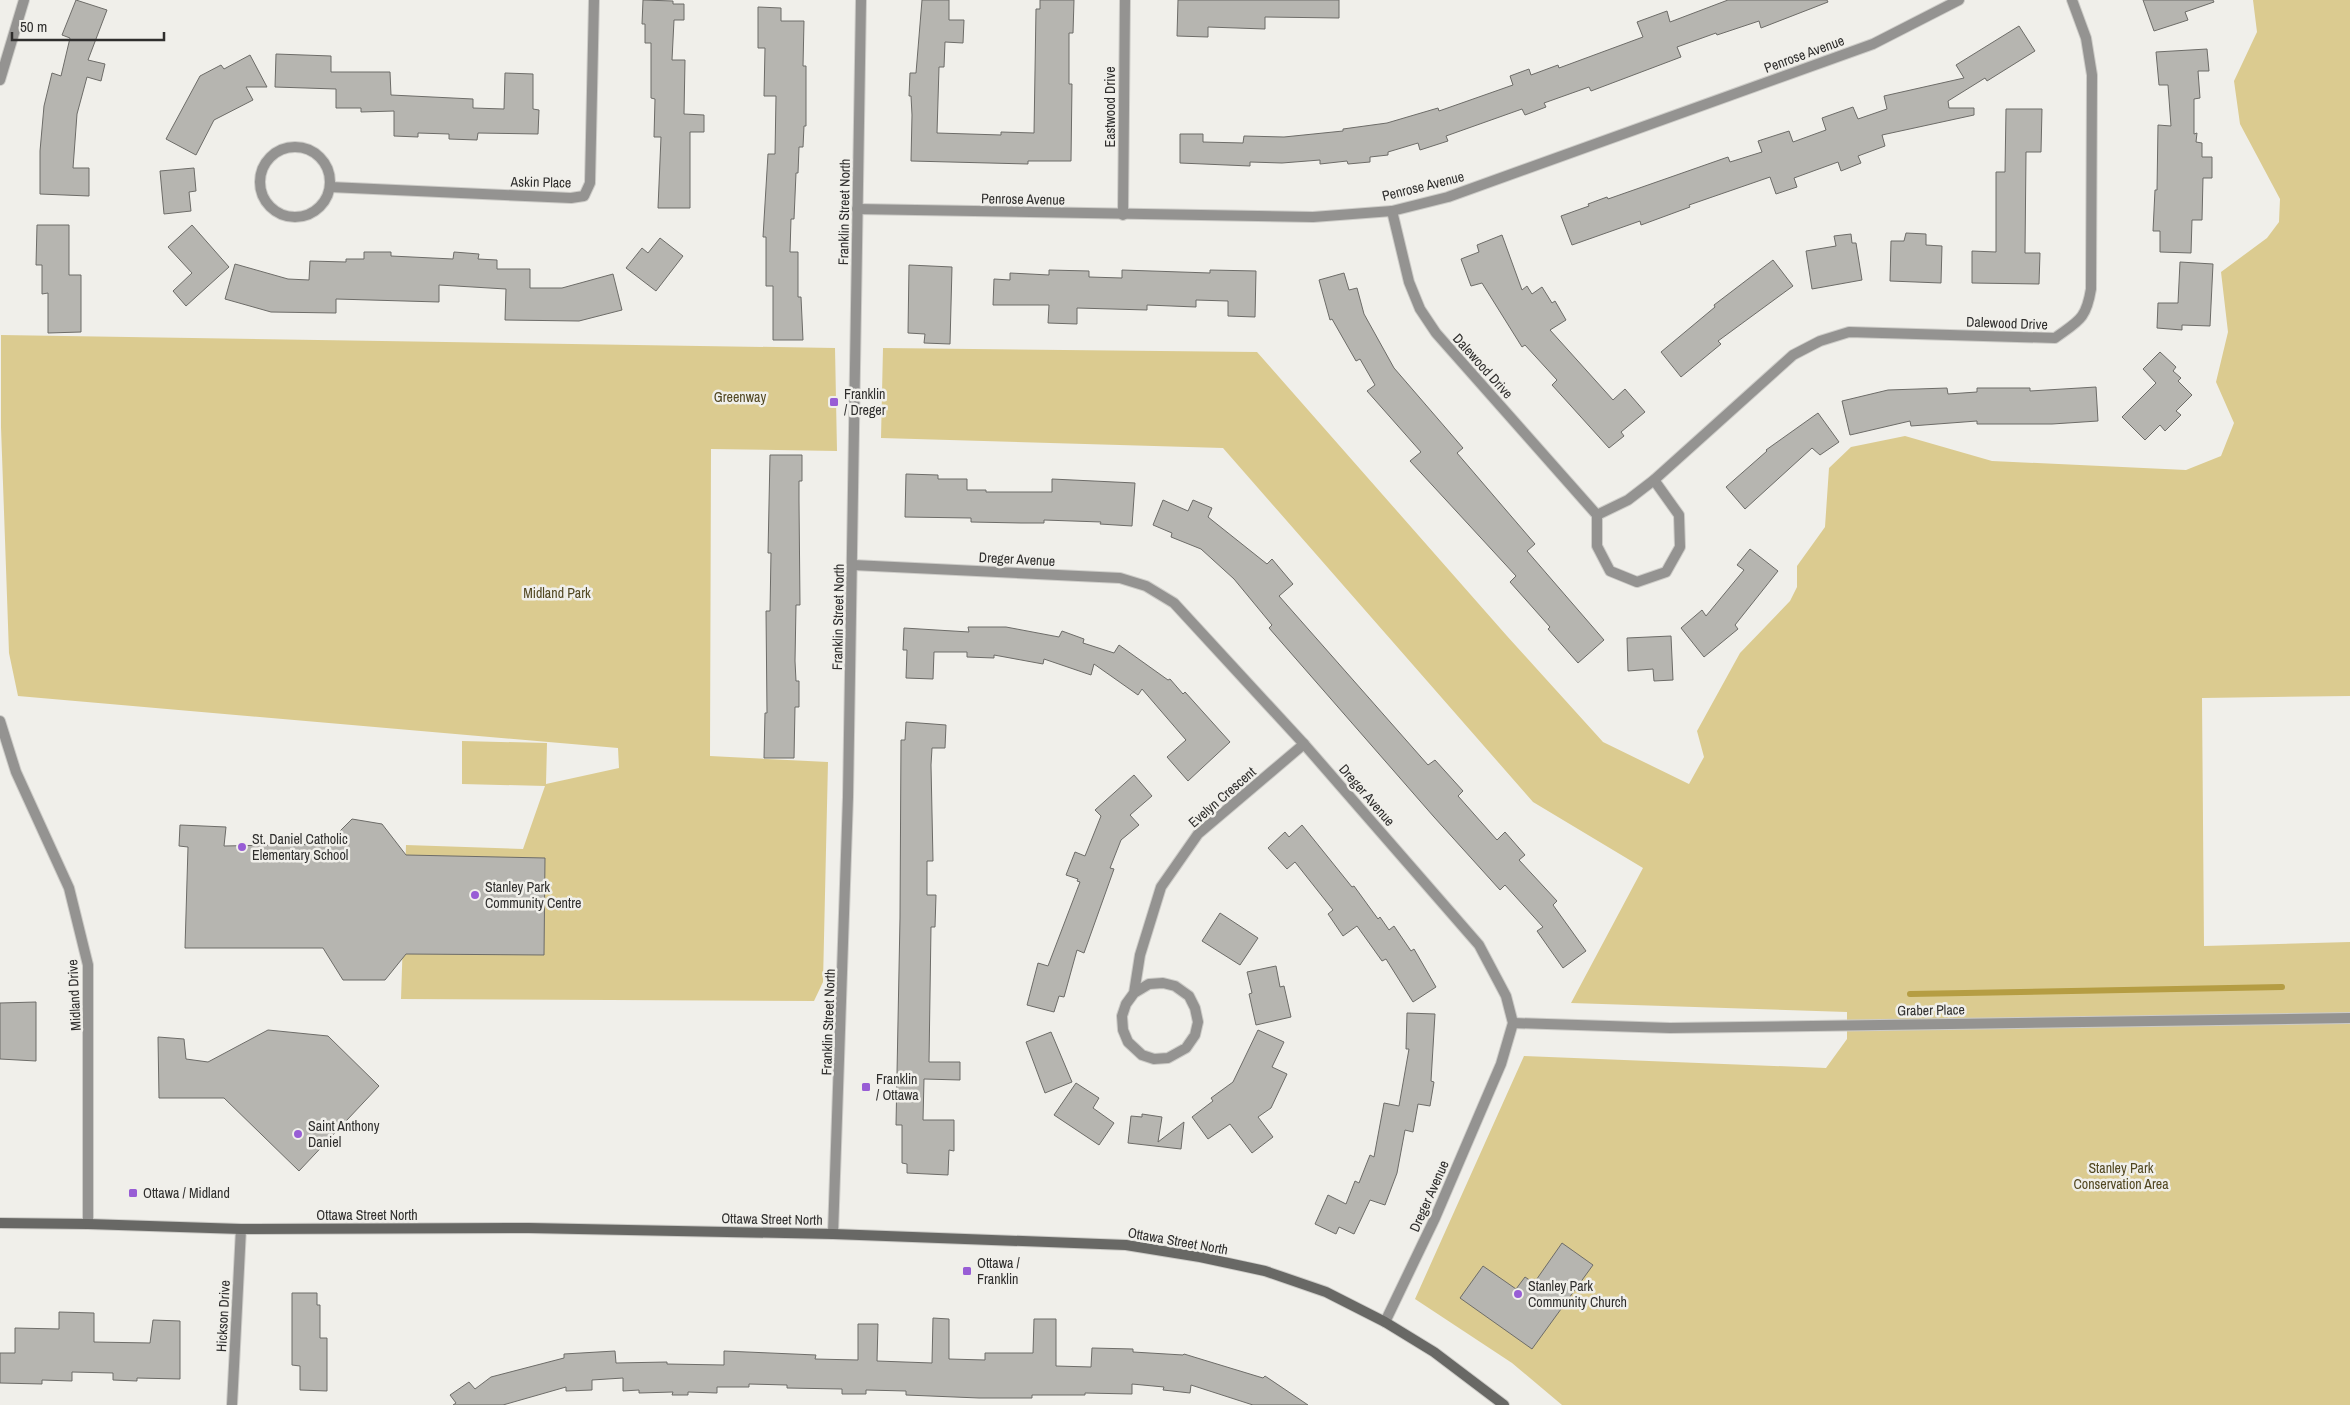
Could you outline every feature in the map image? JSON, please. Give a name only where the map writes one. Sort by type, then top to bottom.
[{"type":"main road","name":"Ottawa Street North","points":[[0,1223],[241,1229],[529,1228],[833,1234],[1126,1244],[1265,1271],[1326,1292],[1385,1322],[1434,1352],[1504,1405]]},
{"type":"street","points":[[0,80],[24,0]]},
{"type":"street","name":"Askin Place","points":[[330,187],[571,198],[584,196],[590,183],[594,0]]},
{"type":"street","name":"Franklin Street North","points":[[833,1234],[843,983],[853,565],[861,0]]},
{"type":"street","name":"Eastwood Drive","points":[[1124,215],[1125,0]]},
{"type":"street","name":"Penrose Avenue","points":[[857,209],[1313,217],[1392,210],[1448,197],[1873,44],[1960,0]]},
{"type":"street","name":"Dalewood Drive","points":[[1392,210],[1409,282],[1420,309],[1436,333],[1597,515],[1628,500],[1654,480],[1793,355],[1820,341],[1849,332],[2054,338],[2082,319],[2088,305],[2091,289],[2092,75],[2086,38],[2072,0]]},
{"type":"street","points":[[294,147],[306,149],[317,154],[325,164],[329,175],[330,187],[323,203],[314,211],[295,217],[283,215],[273,209],[265,199],[260,187],[262,170],[268,159],[282,149],[294,147]]},
{"type":"street","points":[[1597,515],[1596,546],[1610,571],[1637,582],[1666,572],[1680,547],[1679,515],[1654,480]]},
{"type":"street","name":"Dreger Avenue","points":[[853,565],[1120,578],[1146,586],[1174,603],[1304,744],[1479,945],[1506,996],[1513,1023],[1497,1073],[1435,1218],[1385,1322]]},
{"type":"street","name":"Midland Drive","points":[[0,720],[16,772],[68,888],[88,965],[88,1224]]},
{"type":"street","name":"Evelyn Crescent","points":[[1134,993],[1149,984],[1163,983],[1176,986],[1189,996],[1196,1008],[1198,1022],[1196,1035],[1186,1048],[1175,1056],[1154,1058],[1142,1055],[1128,1042],[1123,1030],[1122,1016],[1126,1004],[1134,993],[1140,955],[1161,887],[1198,834],[1304,744]]},
{"type":"street","name":"Graber Place","points":[[1513,1023],[1670,1028],[2350,1018]]},
{"type":"street","name":"Hickson Drive","points":[[232,1405],[241,1229]]},
{"type":"green space","name":"Stanley Park Conservation Area","points":[[2253,0],[2350,0],[2350,696],[2202,698],[2204,946],[2350,942],[2350,1405],[1562,1405],[1512,1363],[1415,1299],[1524,1056],[1826,1068],[1847,1039],[1847,1012],[1571,1003],[1643,868],[1533,802],[1223,448],[881,438],[883,348],[1257,352],[1603,742],[1689,784],[1704,757],[1697,731],[1740,653],[1790,601],[1797,587],[1797,566],[1825,527],[1829,468],[1851,447],[1905,436],[1992,461],[2186,470],[2221,456],[2234,423],[2216,382],[2228,332],[2221,272],[2267,238],[2279,222],[2280,199],[2240,124],[2234,81],[2257,32]]},
{"type":"green space","points":[[1,335],[835,348],[837,451],[711,449],[710,756],[828,762],[823,982],[814,1001],[401,999],[406,845],[523,849],[545,786],[462,784],[462,741],[547,743],[546,784],[619,768],[618,748],[18,696],[9,653],[1,427]]},
{"type":"building","points":[[76,0],[107,10],[88,60],[105,64],[101,81],[87,77],[77,114],[73,168],[89,168],[89,196],[40,194],[40,151],[44,106],[52,73],[61,76],[70,38],[62,35]]},
{"type":"building","points":[[643,0],[673,1],[673,4],[684,4],[684,20],[674,20],[672,60],[685,60],[684,114],[704,115],[704,132],[690,132],[690,208],[658,208],[661,137],[654,137],[655,99],[651,98],[651,43],[645,43],[645,24],[642,24]]},
{"type":"building","points":[[922,0],[949,0],[949,20],[964,20],[963,43],[945,42],[944,67],[939,67],[937,133],[1001,135],[1001,132],[1034,133],[1036,9],[1040,9],[1040,0],[1074,0],[1073,33],[1069,33],[1069,84],[1072,84],[1071,161],[1028,161],[1028,164],[911,161],[912,115],[911,96],[909,96],[910,73],[916,73]]},
{"type":"building","points":[[1178,0],[1339,0],[1339,18],[1265,17],[1265,29],[1208,27],[1208,37],[1177,36]]},
{"type":"building","points":[[1728,0],[1827,0],[1828,2],[1761,28],[1759,21],[1717,35],[1716,33],[1677,47],[1681,57],[1591,91],[1589,87],[1544,103],[1546,107],[1525,115],[1522,109],[1446,136],[1448,141],[1420,150],[1418,143],[1388,152],[1388,155],[1370,157],[1370,162],[1348,164],[1347,161],[1320,164],[1320,160],[1282,163],[1250,162],[1250,166],[1180,163],[1180,134],[1203,134],[1203,142],[1243,143],[1244,136],[1284,137],[1343,131],[1343,129],[1387,123],[1438,108],[1439,111],[1513,85],[1510,76],[1529,69],[1531,75],[1558,65],[1559,68],[1643,37],[1637,22],[1667,11],[1670,22]]},
{"type":"building","points":[[2143,0],[2213,0],[2214,2],[2185,12],[2188,20],[2154,31]]},
{"type":"building","points":[[758,7],[781,8],[781,21],[804,21],[803,66],[806,66],[806,126],[804,126],[803,147],[799,147],[794,219],[791,219],[790,252],[798,252],[798,297],[801,297],[803,340],[773,340],[773,286],[766,286],[766,237],[763,237],[768,154],[775,154],[776,96],[764,96],[765,48],[758,48]]},
{"type":"building","points":[[2019,26],[2035,51],[1987,81],[1985,78],[1948,101],[1949,108],[1974,108],[1974,115],[1882,135],[1885,146],[1858,156],[1861,163],[1841,171],[1838,162],[1794,178],[1797,187],[1776,194],[1770,177],[1689,205],[1690,207],[1641,225],[1640,221],[1572,245],[1561,216],[1607,197],[1608,199],[1728,157],[1730,162],[1762,152],[1758,141],[1789,131],[1793,142],[1826,130],[1822,118],[1853,107],[1858,119],[1887,109],[1884,96],[1964,78],[1956,65]]},
{"type":"building","points":[[2207,49],[2209,71],[2198,71],[2200,98],[2194,99],[2194,134],[2197,133],[2196,142],[2202,143],[2202,157],[2212,157],[2212,178],[2203,178],[2202,220],[2192,220],[2191,253],[2160,252],[2160,231],[2153,231],[2155,190],[2157,190],[2158,125],[2171,126],[2168,85],[2159,85],[2156,52]]},
{"type":"building","points":[[276,54],[331,56],[331,72],[390,72],[391,95],[473,99],[473,108],[504,109],[505,73],[533,74],[533,109],[539,110],[538,134],[478,133],[477,140],[449,139],[449,134],[418,133],[418,137],[394,136],[394,111],[361,112],[361,108],[336,108],[336,89],[275,87]]},
{"type":"building","points":[[250,55],[267,87],[246,87],[253,100],[214,120],[196,155],[166,139],[200,76],[221,65],[224,69]]},
{"type":"building","points":[[2006,109],[2042,109],[2041,152],[2026,152],[2025,253],[2040,253],[2039,284],[1972,283],[1972,251],[1996,252],[1996,172],[2005,172]]},
{"type":"building","points":[[194,168],[196,191],[189,192],[191,211],[164,214],[160,171]]},
{"type":"building","points":[[37,225],[69,225],[69,275],[81,275],[81,332],[48,333],[48,293],[42,294],[42,265],[36,265]]},
{"type":"building","points":[[192,225],[229,267],[186,306],[173,291],[192,273],[168,247]]},
{"type":"building","points":[[1906,233],[1926,234],[1926,245],[1942,246],[1941,283],[1890,281],[1891,241],[1904,241]]},
{"type":"building","points":[[1851,234],[1852,243],[1856,243],[1862,280],[1812,289],[1806,251],[1836,246],[1834,236]]},
{"type":"building","points":[[1502,235],[1522,290],[1527,286],[1532,294],[1542,287],[1552,303],[1555,301],[1566,320],[1550,330],[1613,400],[1625,389],[1645,412],[1621,432],[1624,436],[1609,448],[1552,385],[1557,380],[1525,345],[1522,347],[1482,283],[1471,286],[1461,259],[1479,252],[1477,245]]},
{"type":"building","points":[[660,238],[683,256],[656,291],[626,268],[642,248],[648,253]]},
{"type":"building","points":[[364,252],[391,252],[391,256],[453,259],[454,252],[479,254],[478,259],[497,260],[497,269],[530,269],[530,288],[562,288],[613,274],[622,310],[579,321],[505,320],[506,289],[439,285],[439,302],[336,299],[336,313],[271,312],[225,299],[235,264],[288,279],[309,280],[310,261],[346,262],[346,259],[364,259]]},
{"type":"building","points":[[1773,260],[1793,286],[1718,341],[1721,344],[1681,377],[1661,352],[1715,307],[1714,305]]},
{"type":"building","points":[[2180,262],[2213,264],[2210,326],[2182,325],[2182,330],[2157,328],[2158,303],[2178,303]]},
{"type":"building","points":[[909,265],[952,267],[950,344],[924,343],[925,334],[908,333]]},
{"type":"building","points":[[1049,270],[1089,271],[1089,277],[1122,278],[1122,270],[1210,273],[1210,270],[1256,271],[1255,317],[1228,316],[1228,301],[1196,300],[1196,307],[1147,305],[1147,310],[1077,308],[1077,324],[1048,323],[1049,305],[993,305],[994,279],[1010,280],[1010,273],[1049,275]]},
{"type":"building","points":[[1344,273],[1349,290],[1357,288],[1364,314],[1394,368],[1463,448],[1457,453],[1535,544],[1527,551],[1604,640],[1578,663],[1548,629],[1550,627],[1510,582],[1516,576],[1410,461],[1421,452],[1367,391],[1375,385],[1360,359],[1356,361],[1332,319],[1330,320],[1319,280]]},
{"type":"building","points":[[2160,352],[2176,367],[2173,371],[2181,378],[2178,381],[2192,395],[2176,411],[2181,415],[2165,431],[2160,425],[2145,440],[2122,417],[2156,383],[2143,369]]},
{"type":"building","points":[[2096,387],[2098,421],[2052,424],[1977,424],[1977,421],[1911,426],[1910,421],[1850,435],[1842,401],[1888,390],[1947,388],[1948,394],[1977,392],[1977,388],[2030,388],[2030,391]]},
{"type":"building","points":[[1818,413],[1839,442],[1820,455],[1812,448],[1745,509],[1726,487],[1766,450]]},
{"type":"building","points":[[770,455],[802,455],[802,481],[799,481],[800,605],[796,605],[795,661],[796,681],[799,681],[799,707],[795,707],[794,758],[764,758],[765,713],[767,713],[766,611],[770,611],[771,553],[768,553]]},
{"type":"building","points":[[906,474],[938,475],[938,479],[967,479],[967,490],[986,490],[986,492],[1052,492],[1052,479],[1135,483],[1132,526],[1100,524],[1101,522],[1044,520],[1044,523],[971,522],[971,518],[905,517]]},
{"type":"building","points":[[1163,500],[1188,511],[1193,500],[1212,508],[1208,517],[1267,564],[1272,559],[1293,584],[1279,596],[1428,765],[1435,760],[1463,791],[1458,796],[1497,840],[1505,832],[1525,855],[1519,860],[1557,901],[1553,905],[1586,951],[1563,968],[1537,931],[1543,927],[1505,885],[1500,890],[1434,817],[1269,628],[1272,625],[1234,579],[1201,549],[1171,537],[1172,533],[1153,525]]},
{"type":"building","points":[[1750,549],[1778,571],[1735,625],[1738,629],[1704,657],[1681,628],[1702,610],[1706,616],[1744,570],[1737,565]]},
{"type":"building","points":[[968,627],[1006,627],[1059,637],[1062,631],[1084,639],[1083,643],[1114,653],[1119,645],[1168,680],[1170,679],[1183,694],[1185,692],[1230,742],[1188,781],[1167,757],[1186,740],[1142,689],[1138,695],[1094,664],[1091,675],[1044,659],[1043,664],[994,655],[994,658],[967,657],[967,652],[934,652],[933,679],[906,678],[907,650],[903,650],[904,628],[969,632]]},
{"type":"building","points":[[1671,636],[1673,680],[1654,681],[1653,669],[1628,671],[1627,638]]},
{"type":"building","points":[[906,722],[946,725],[945,748],[932,748],[931,765],[933,861],[927,861],[927,895],[936,895],[935,927],[931,927],[929,1062],[960,1062],[960,1080],[924,1079],[923,1120],[954,1120],[954,1151],[949,1150],[948,1175],[907,1173],[907,1164],[902,1163],[902,1125],[896,1125],[901,740],[905,740]]},
{"type":"building","points":[[1134,775],[1152,796],[1130,815],[1139,825],[1121,840],[1110,868],[1114,869],[1084,953],[1077,950],[1064,997],[1059,996],[1054,1012],[1027,1005],[1038,963],[1048,966],[1080,882],[1077,881],[1078,879],[1066,875],[1075,852],[1085,856],[1101,816],[1095,810]]},
{"type":"building","points":[[352,819],[382,824],[406,855],[545,858],[544,955],[406,954],[385,980],[343,980],[323,948],[185,948],[188,847],[179,846],[180,825],[226,827],[224,846],[327,844]]},
{"type":"building","points":[[1302,825],[1352,887],[1354,886],[1378,919],[1380,917],[1389,930],[1394,926],[1411,951],[1414,949],[1436,987],[1413,1002],[1386,959],[1382,961],[1357,926],[1343,936],[1328,914],[1333,910],[1295,862],[1287,869],[1268,848],[1285,832],[1289,837]]},
{"type":"building","points":[[1220,913],[1258,938],[1240,965],[1202,941]]},
{"type":"building","points":[[1276,966],[1280,987],[1284,986],[1291,1017],[1256,1025],[1249,994],[1252,993],[1247,972]]},
{"type":"building","points":[[36,1002],[36,1061],[0,1059],[0,1003]]},
{"type":"building","points":[[1407,1013],[1435,1014],[1431,1081],[1434,1082],[1430,1106],[1418,1104],[1413,1132],[1405,1130],[1397,1173],[1385,1205],[1370,1200],[1354,1234],[1339,1227],[1336,1234],[1315,1224],[1328,1195],[1346,1204],[1355,1181],[1359,1183],[1370,1155],[1374,1157],[1384,1103],[1399,1106],[1409,1049],[1406,1049]]},
{"type":"building","name":"Saint Anthony Daniel","points":[[268,1030],[328,1036],[379,1086],[299,1171],[224,1098],[159,1098],[158,1037],[184,1039],[186,1059],[208,1062]]},
{"type":"building","points":[[1258,1030],[1284,1042],[1272,1067],[1287,1074],[1271,1108],[1258,1117],[1273,1137],[1252,1153],[1230,1124],[1208,1139],[1192,1117],[1213,1101],[1211,1098],[1233,1082]]},
{"type":"building","points":[[1051,1032],[1072,1082],[1045,1093],[1026,1042]]},
{"type":"building","points":[[1076,1083],[1099,1098],[1093,1108],[1114,1123],[1099,1145],[1054,1115]]},
{"type":"building","points":[[1142,1114],[1162,1117],[1158,1142],[1184,1122],[1181,1149],[1128,1143],[1131,1116],[1142,1117]]},
{"type":"building","name":"Stanley Park Community Church","points":[[1562,1243],[1593,1265],[1532,1349],[1460,1298],[1483,1266],[1516,1289],[1525,1277],[1534,1283]]},
{"type":"building","points":[[292,1293],[317,1293],[317,1305],[320,1305],[320,1338],[327,1338],[327,1391],[300,1390],[300,1366],[292,1365]]},
{"type":"building","points":[[59,1312],[94,1313],[94,1342],[150,1343],[153,1320],[180,1321],[180,1379],[137,1378],[137,1381],[113,1380],[113,1373],[72,1372],[72,1381],[42,1380],[42,1384],[0,1383],[0,1353],[15,1353],[15,1328],[59,1329]]},
{"type":"building","points":[[933,1318],[949,1319],[949,1359],[985,1360],[985,1353],[1033,1353],[1034,1319],[1056,1319],[1056,1366],[1091,1367],[1092,1348],[1133,1349],[1133,1352],[1184,1354],[1263,1378],[1265,1376],[1308,1405],[1253,1405],[1191,1385],[1190,1393],[1163,1390],[1164,1387],[1132,1384],[1132,1394],[1032,1395],[1032,1398],[906,1395],[906,1391],[866,1390],[866,1394],[842,1394],[842,1389],[787,1388],[787,1385],[749,1384],[749,1387],[717,1387],[717,1393],[688,1392],[688,1395],[672,1395],[673,1392],[639,1393],[639,1390],[623,1391],[623,1378],[592,1380],[592,1390],[566,1391],[566,1387],[503,1405],[453,1405],[456,1403],[450,1395],[469,1382],[475,1389],[491,1377],[564,1358],[564,1354],[615,1351],[616,1363],[667,1362],[667,1364],[724,1365],[724,1351],[816,1355],[815,1359],[858,1360],[858,1324],[878,1324],[877,1361],[932,1363]]},
{"type":"waterway","points":[[1910,994],[2282,987]]},
{"type":"place","name":"Franklin / Dreger","points":[[834,402]]},
{"type":"place","name":"St. Daniel Catholic Elementary School","points":[[242,847]]},
{"type":"place","name":"Stanley Park Community Centre","points":[[475,895]]},
{"type":"place","name":"Franklin / Ottawa","points":[[866,1087]]},
{"type":"place","name":"Saint Anthony Daniel","points":[[298,1134]]},
{"type":"place","name":"Ottawa / Midland","points":[[133,1193]]},
{"type":"place","name":"Ottawa / Franklin","points":[[967,1271]]},
{"type":"place","name":"Stanley Park Community Church","points":[[1518,1294]]},
{"type":"park label","name":"Greenway","points":[[740,397]]},
{"type":"park label","name":"Midland Park","points":[[557,593]]}]
